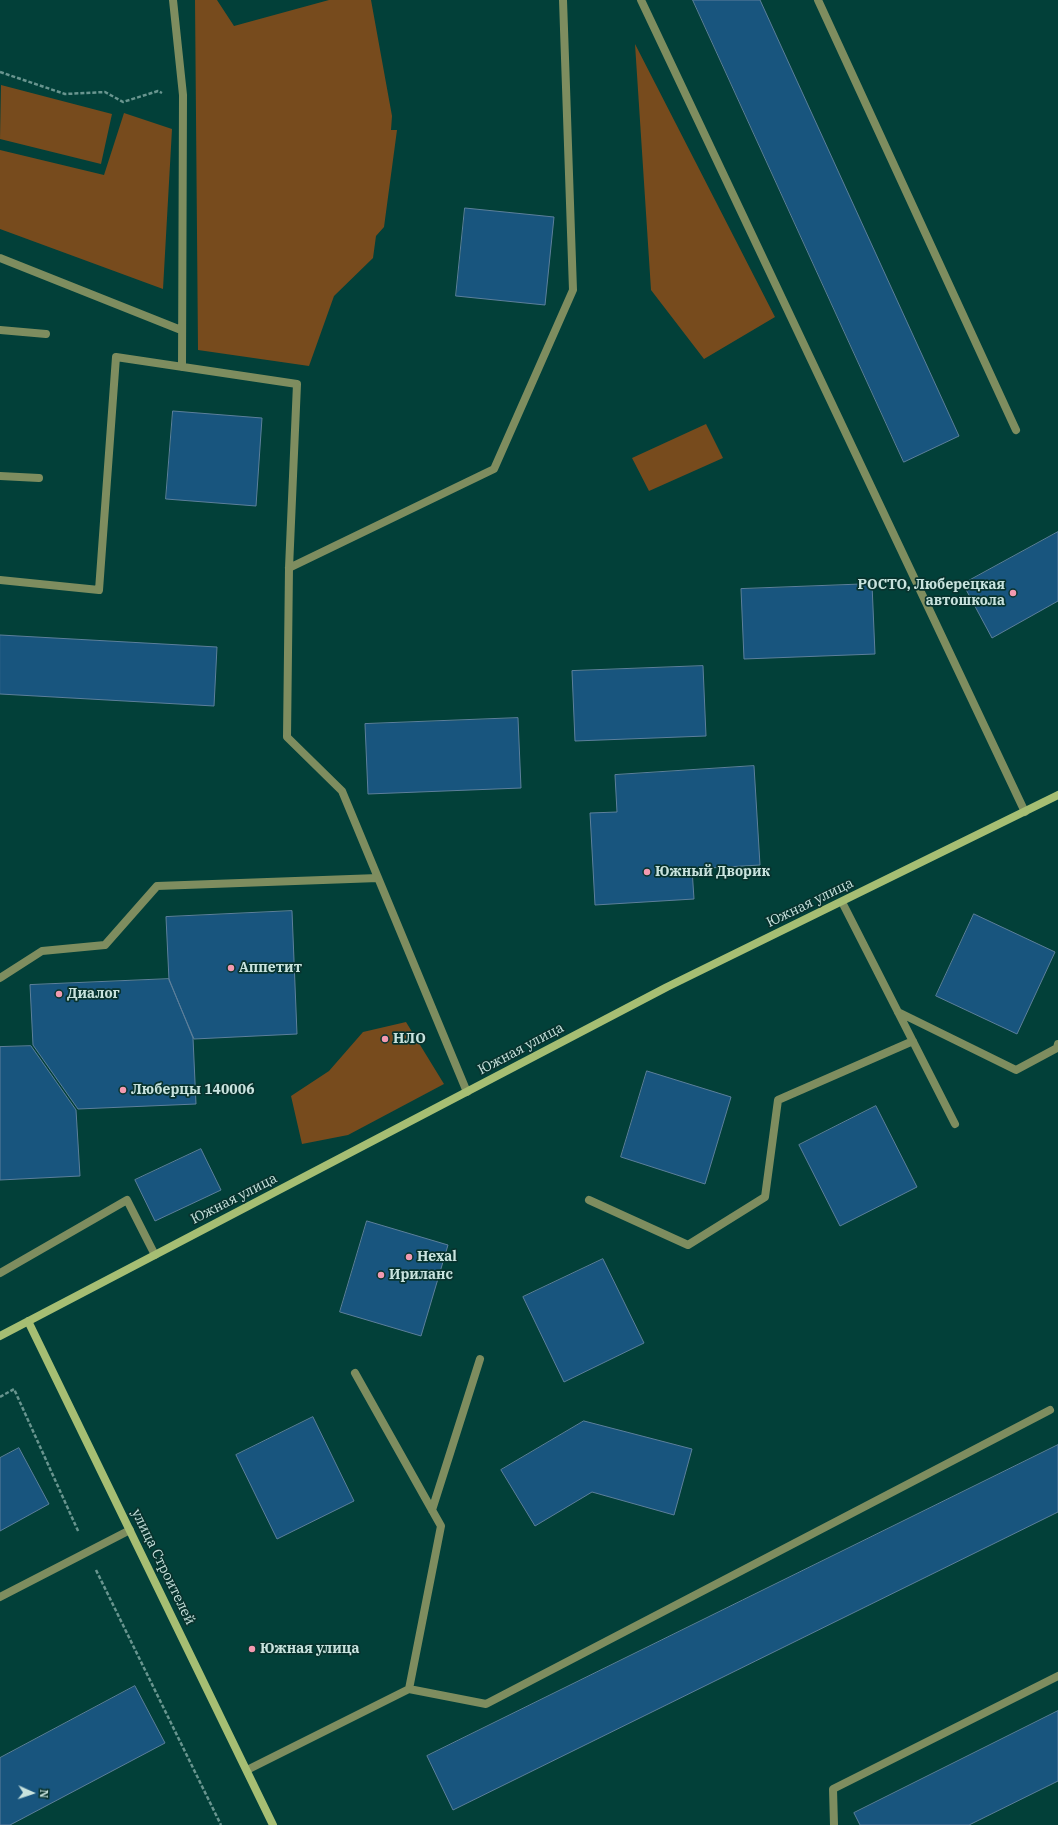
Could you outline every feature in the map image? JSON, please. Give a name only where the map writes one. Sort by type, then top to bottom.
[{"type":"street","name":"Южная улица","points":[[0,1336],[667,988],[1058,795]]},
{"type":"street","name":"улица Строителей","points":[[28,1321],[273,1825]]},
{"type":"lane","points":[[173,0],[183,104],[182,367]]},
{"type":"lane","points":[[289,568],[494,469],[574,290],[564,0]]},
{"type":"lane","points":[[641,0],[1025,812]]},
{"type":"lane","points":[[818,0],[1016,430]]},
{"type":"lane","points":[[0,258],[182,330]]},
{"type":"lane","points":[[0,330],[46,334]]},
{"type":"lane","points":[[0,580],[99,590],[116,357],[296,384],[289,568],[287,737],[342,791],[467,1092]]},
{"type":"lane","points":[[0,476],[39,478]]},
{"type":"lane","points":[[0,978],[42,951],[105,945],[157,886],[378,878]]},
{"type":"lane","points":[[842,902],[955,1124]]},
{"type":"lane","points":[[898,1012],[1016,1070],[1057,1048],[1058,1044]]},
{"type":"lane","points":[[590,1200],[688,1245],[765,1197],[778,1100],[913,1041]]},
{"type":"lane","points":[[0,1273],[127,1200],[155,1255]]},
{"type":"lane","points":[[432,1510],[480,1359]]},
{"type":"lane","points":[[355,1373],[441,1526],[409,1689]]},
{"type":"lane","points":[[247,1770],[409,1689],[486,1704],[1050,1410]]},
{"type":"lane","points":[[0,1597],[130,1530]]},
{"type":"lane","points":[[834,1825],[833,1789],[1058,1676]]},
{"type":"path","points":[[0,72],[65,94],[105,92],[123,102],[158,91],[183,104]]},
{"type":"path","points":[[0,1397],[14,1389],[87,1552],[221,1825]]},
{"type":"shaded area","points":[[195,0],[217,0],[234,26],[329,0],[371,0],[392,116],[391,130],[397,130],[384,227],[376,236],[373,258],[334,296],[309,366],[198,350]]},
{"type":"shaded area","points":[[635,44],[775,317],[704,359],[651,290]]},
{"type":"shaded area","points":[[1,85],[112,114],[101,164],[0,139]]},
{"type":"shaded area","points":[[124,113],[172,129],[163,289],[0,229],[0,150],[104,175]]},
{"type":"shaded area","points":[[706,424],[723,458],[649,491],[632,458]]},
{"type":"shaded area","points":[[406,1022],[444,1084],[348,1135],[302,1144],[291,1096],[329,1071],[363,1032]]},
{"type":"building","points":[[693,0],[760,0],[959,436],[904,462]]},
{"type":"building","points":[[465,208],[554,217],[545,305],[456,296]]},
{"type":"building","points":[[173,411],[262,418],[256,506],[166,499]]},
{"type":"building","name":"РОСТО, Люберецкая автошкола","points":[[1058,532],[1058,601],[992,638],[963,584]]},
{"type":"building","points":[[872,584],[875,654],[744,659],[741,589]]},
{"type":"building","points":[[0,635],[217,647],[214,706],[0,694]]},
{"type":"building","points":[[703,666],[706,736],[575,741],[572,671]]},
{"type":"building","points":[[518,718],[521,788],[368,794],[365,724]]},
{"type":"building","points":[[754,766],[760,865],[692,869],[694,899],[595,905],[590,813],[617,812],[615,775]]},
{"type":"building","name":"Аппетит","points":[[292,911],[297,1034],[194,1039],[169,980],[166,917]]},
{"type":"building","points":[[974,914],[1055,952],[1017,1034],[936,996]]},
{"type":"building","points":[[169,979],[193,1038],[196,1104],[78,1109],[33,1045],[30,985]]},
{"type":"building","points":[[31,1046],[76,1110],[80,1176],[0,1180],[0,1047]]},
{"type":"building","points":[[647,1071],[731,1097],[705,1184],[621,1157]]},
{"type":"building","points":[[876,1106],[917,1187],[840,1226],[799,1145]]},
{"type":"building","points":[[201,1149],[221,1190],[155,1221],[135,1180]]},
{"type":"building","points":[[367,1221],[448,1245],[421,1336],[340,1312]]},
{"type":"building","points":[[603,1259],[644,1343],[564,1382],[523,1297]]},
{"type":"building","points":[[313,1417],[354,1501],[277,1539],[236,1455]]},
{"type":"building","points":[[584,1421],[692,1449],[674,1515],[592,1492],[535,1526],[501,1470]]},
{"type":"building","points":[[1058,1445],[1058,1512],[453,1810],[427,1756]]},
{"type":"building","points":[[19,1448],[49,1504],[0,1531],[0,1458]]},
{"type":"building","points":[[135,1686],[165,1743],[10,1825],[0,1825],[0,1758]]},
{"type":"building","points":[[1058,1711],[1058,1781],[969,1825],[860,1825],[854,1813]]},
{"type":"place","name":"РОСТО, Люберецкая автошкола","points":[[1013,593]]},
{"type":"place","name":"Южный Дворик","points":[[647,872]]},
{"type":"place","name":"Аппетит","points":[[231,968]]},
{"type":"place","name":"Диалог","points":[[59,994]]},
{"type":"place","name":"НЛО","points":[[385,1039]]},
{"type":"place","name":"Люберцы 140006","points":[[123,1090]]},
{"type":"place","name":"Hexal","points":[[409,1257]]},
{"type":"place","name":"Ириланс","points":[[381,1275]]},
{"type":"place","name":"Южная улица","points":[[252,1649]]}]
